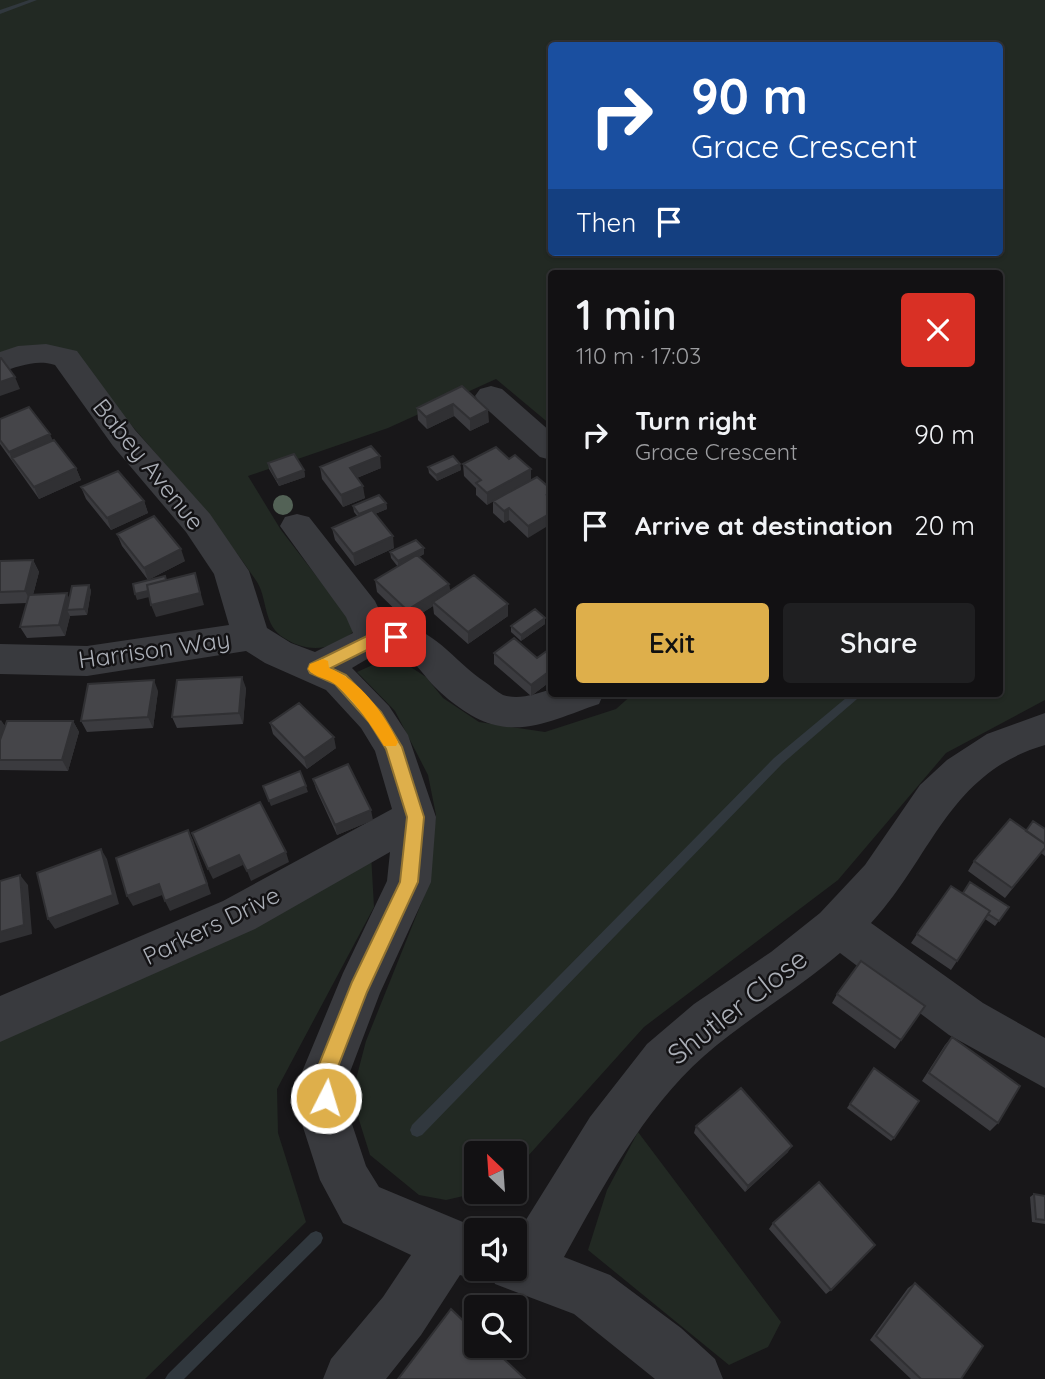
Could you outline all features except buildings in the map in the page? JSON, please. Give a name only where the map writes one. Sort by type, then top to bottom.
[{"type":"street","name":"Babey Avenue","points":[[0,363],[18,355],[46,353],[66,358],[124,438],[198,523],[231,571],[251,636]]},
{"type":"street","points":[[491,396],[548,446]]},
{"type":"street","points":[[297,526],[362,611],[374,639]]},
{"type":"street","name":"Harrison Way","points":[[0,659],[87,661],[251,636],[278,653],[340,679],[375,717],[394,747],[415,817],[409,882],[359,989],[326,1072],[327,1124],[345,1180],[361,1205],[462,1249],[402,1316],[351,1379]]},
{"type":"street","points":[[316,669],[374,639],[396,637],[421,646],[452,679],[496,710],[529,712],[573,697]]},
{"type":"street","name":"Shutler Close","points":[[527,1258],[611,1128],[664,1061],[729,1007],[790,965],[839,926],[875,884],[938,795],[975,762],[1020,735],[1045,729]]},
{"type":"street","name":"Parkers Drive","points":[[0,1019],[240,915],[415,817]]},
{"type":"street","points":[[839,926],[966,1019],[1045,1065]]},
{"type":"street","points":[[527,1269],[591,1294],[662,1347],[695,1379]]},
{"type":"shaded area","points":[[0,0],[1045,0],[1045,700],[946,753],[838,880],[644,1027],[527,1157],[527,1141],[464,1141],[464,1196],[446,1200],[419,1195],[370,1155],[359,1120],[354,1087],[366,1041],[427,889],[436,815],[428,775],[395,711],[357,672],[377,663],[403,662],[426,677],[443,698],[479,722],[545,732],[616,709],[630,697],[1003,697],[1003,270],[548,270],[548,422],[496,379],[388,428],[248,476],[281,530],[348,617],[353,632],[327,646],[300,646],[275,630],[259,586],[189,493],[72,355],[0,354]]},
{"type":"shaded area","points":[[371,854],[374,907],[277,1089],[278,1133],[306,1222],[145,1379],[0,1379],[0,1033]]},
{"type":"shaded area","points":[[638,1132],[781,1322],[768,1347],[729,1365],[588,1250],[607,1190]]},
{"type":"waterway","points":[[0,12],[34,0]]},
{"type":"waterway","points":[[417,1130],[778,761],[854,697]]},
{"type":"waterway","points":[[173,1379],[316,1238]]},
{"type":"slow traffic","points":[[323,665],[316,669],[340,679],[375,717],[390,742]]},
{"type":"route","points":[[326,1098],[326,1072],[359,989],[409,882],[415,817],[404,773],[394,747],[375,717],[340,679],[316,669],[374,639],[396,637]]}]
